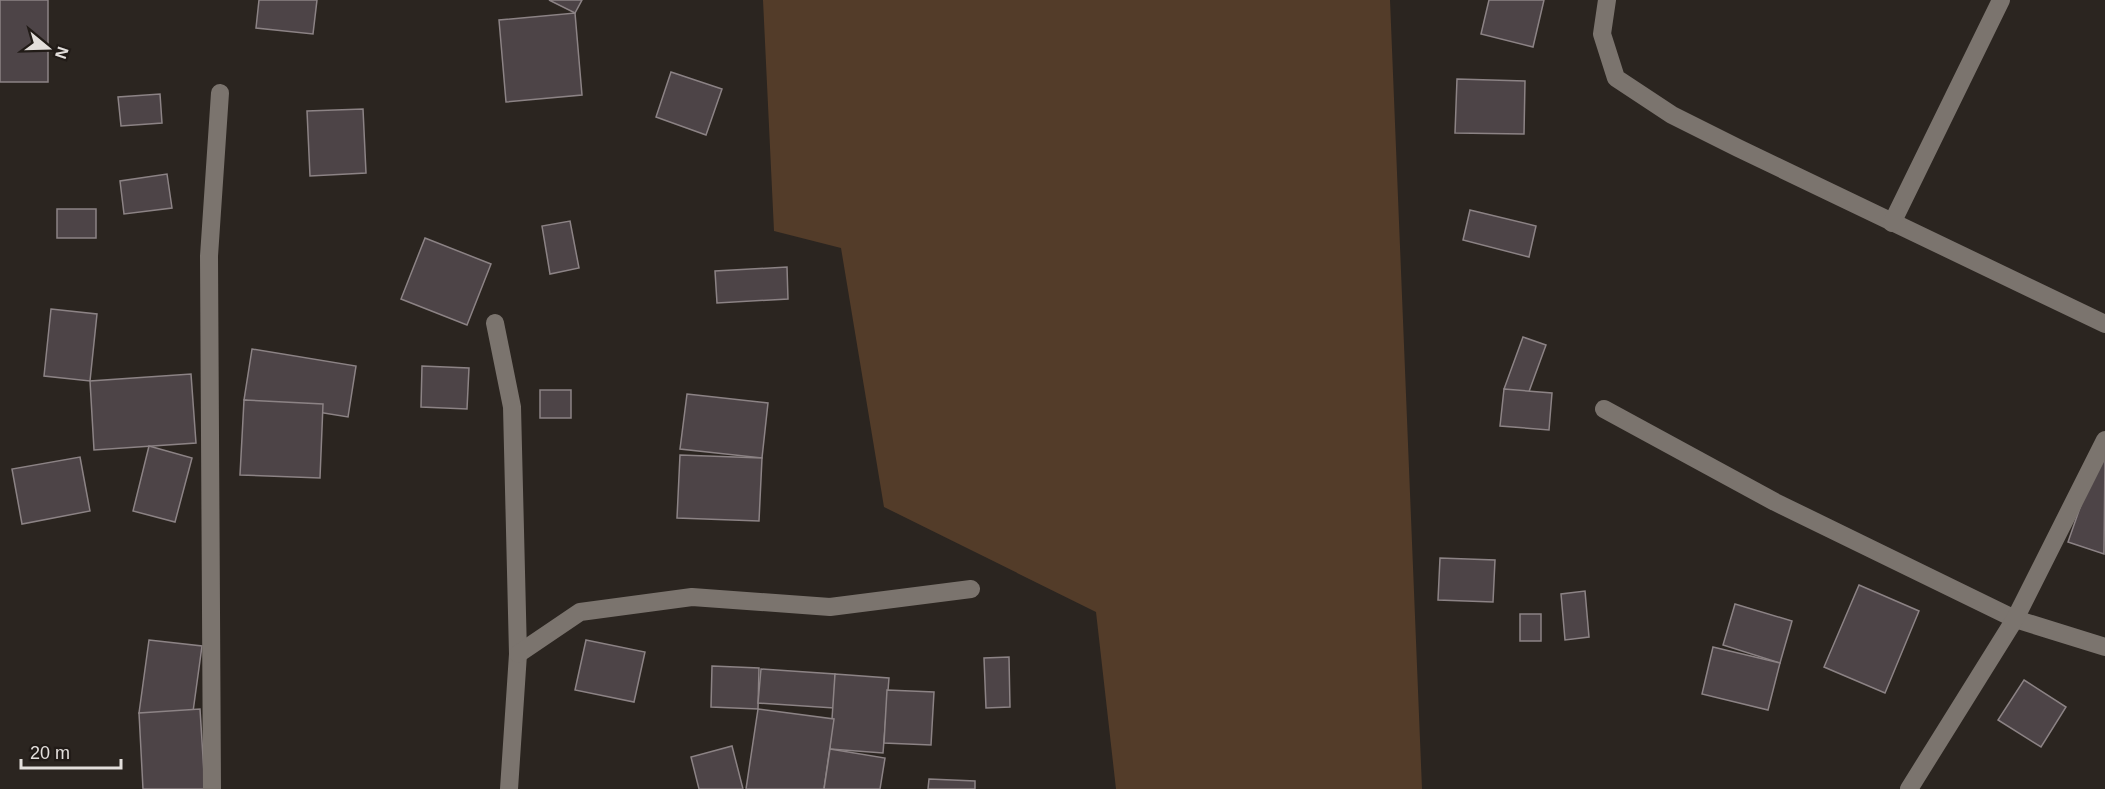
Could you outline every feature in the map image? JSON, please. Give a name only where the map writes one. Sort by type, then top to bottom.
[{"type":"street","points":[[1607,0],[1602,34],[1616,78],[1672,115],[2105,324]]},
{"type":"street","points":[[1892,223],[2001,0]]},
{"type":"street","points":[[212,789],[209,256],[220,93]]},
{"type":"street","points":[[495,323],[512,407],[518,654],[510,789]]},
{"type":"street","points":[[1604,410],[1775,502],[2015,620],[2105,647]]},
{"type":"street","points":[[1909,789],[2015,620],[2105,440]]},
{"type":"street","points":[[518,654],[580,612],[692,597],[830,607],[971,589]]},
{"type":"shaded area","points":[[763,0],[1390,0],[1422,789],[1116,789],[1096,612],[884,507],[841,248],[774,231]]},
{"type":"building","points":[[0,0],[48,0],[48,82],[0,82]]},
{"type":"building","points":[[259,0],[317,0],[313,34],[256,28]]},
{"type":"building","points":[[549,0],[582,0],[575,13]]},
{"type":"building","points":[[1489,0],[1544,0],[1533,47],[1481,34]]},
{"type":"building","points":[[575,13],[582,95],[506,102],[499,20]]},
{"type":"building","points":[[671,72],[722,89],[706,135],[656,117]]},
{"type":"building","points":[[1457,79],[1525,81],[1524,134],[1455,133]]},
{"type":"building","points":[[160,94],[162,123],[121,126],[118,97]]},
{"type":"building","points":[[363,109],[366,173],[310,176],[307,111]]},
{"type":"building","points":[[167,174],[172,208],[124,214],[120,181]]},
{"type":"building","points":[[57,209],[96,209],[96,238],[57,238]]},
{"type":"building","points":[[1470,210],[1536,226],[1529,257],[1463,240]]},
{"type":"building","points":[[570,221],[579,268],[550,274],[542,226]]},
{"type":"building","points":[[425,238],[491,264],[467,325],[401,299]]},
{"type":"building","points":[[787,267],[788,299],[717,303],[715,271]]},
{"type":"building","points":[[51,309],[97,314],[90,381],[44,376]]},
{"type":"building","points":[[1523,337],[1546,345],[1527,397],[1504,389]]},
{"type":"building","points":[[252,349],[356,366],[348,417],[244,400]]},
{"type":"building","points":[[422,366],[469,368],[467,409],[421,407]]},
{"type":"building","points":[[191,374],[196,443],[94,450],[90,381]]},
{"type":"building","points":[[1504,389],[1552,393],[1549,430],[1500,426]]},
{"type":"building","points":[[540,390],[571,390],[571,418],[540,418]]},
{"type":"building","points":[[687,394],[768,403],[762,458],[680,449]]},
{"type":"building","points":[[244,400],[323,404],[320,478],[240,475]]},
{"type":"building","points":[[149,446],[192,458],[175,522],[133,511]]},
{"type":"building","points":[[680,455],[762,458],[759,521],[677,518]]},
{"type":"building","points":[[2098,456],[2105,458],[2104,554],[2068,542]]},
{"type":"building","points":[[80,457],[90,511],[22,524],[12,469]]},
{"type":"building","points":[[1440,558],[1495,560],[1493,602],[1438,600]]},
{"type":"building","points":[[1859,585],[1919,611],[1885,693],[1824,667]]},
{"type":"building","points":[[1585,591],[1589,637],[1565,640],[1561,594]]},
{"type":"building","points":[[1735,604],[1792,621],[1780,663],[1723,645]]},
{"type":"building","points":[[1520,614],[1541,614],[1541,641],[1520,641]]},
{"type":"building","points":[[149,640],[202,646],[192,719],[139,713]]},
{"type":"building","points":[[586,640],[645,652],[634,702],[575,690]]},
{"type":"building","points":[[1713,647],[1780,663],[1768,710],[1702,694]]},
{"type":"building","points":[[1009,657],[1010,707],[986,708],[984,658]]},
{"type":"building","points":[[712,666],[759,668],[758,709],[711,707]]},
{"type":"building","points":[[761,669],[835,674],[834,708],[758,703]]},
{"type":"building","points":[[835,674],[889,678],[883,753],[830,749]]},
{"type":"building","points":[[2024,680],[2066,707],[2041,747],[1998,720]]},
{"type":"building","points":[[887,690],[934,692],[931,745],[884,743]]},
{"type":"building","points":[[200,709],[205,789],[143,789],[139,713]]},
{"type":"building","points":[[758,709],[834,719],[824,789],[746,789]]},
{"type":"building","points":[[732,746],[743,789],[699,789],[691,757]]},
{"type":"building","points":[[830,749],[885,758],[880,789],[824,789]]},
{"type":"building","points":[[929,779],[975,781],[975,789],[928,789]]}]
